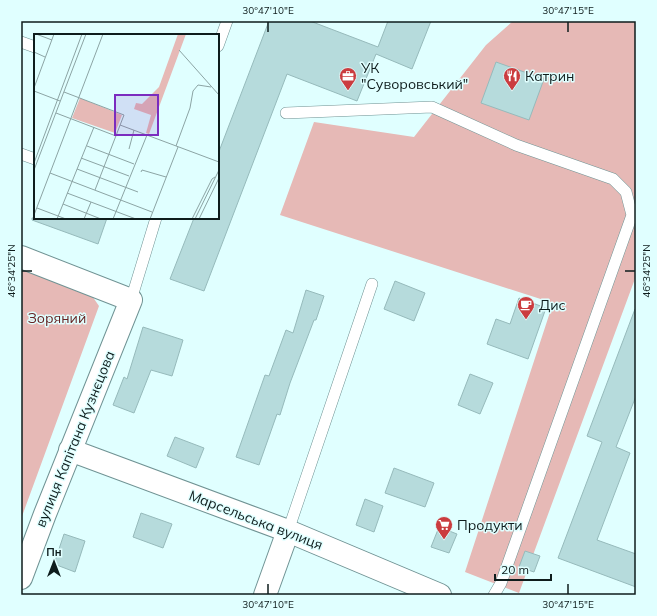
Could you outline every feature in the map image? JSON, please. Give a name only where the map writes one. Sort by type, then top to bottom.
[{"type":"street","points":[[21,257],[130,300]]},
{"type":"street","name":"вулиця Капітана Кузнєцова","points":[[21,578],[130,300]]},
{"type":"street","name":"Марсельська вулиця","points":[[70,450],[288,531],[440,595]]},
{"type":"street","points":[[265,595],[288,531]]},
{"type":"lane","points":[[219,43],[227,21]]},
{"type":"lane","points":[[21,42],[34,47]]},
{"type":"lane","points":[[286,113],[432,107],[516,145],[613,179],[626,192],[632,215],[501,583],[494,595]]},
{"type":"lane","points":[[21,154],[34,160]]},
{"type":"lane","points":[[130,300],[156,219]]},
{"type":"lane","points":[[288,531],[372,284]]},
{"type":"green space","points":[[513,21],[636,21],[636,276],[519,593],[465,572],[553,303],[280,215],[314,122],[414,137],[486,45]]},
{"type":"green space","name":"Зоряний","points":[[21,266],[90,293],[99,306],[21,519]]},
{"type":"building","points":[[269,21],[310,21],[378,47],[388,21],[431,21],[412,69],[376,54],[357,101],[287,74],[204,291],[170,279],[194,219],[219,219],[219,151]]},
{"type":"building","name":"Катрин","points":[[496,62],[544,79],[529,120],[481,103]]},
{"type":"building","points":[[32,218],[107,219],[98,244],[32,220]]},
{"type":"building","points":[[395,281],[425,293],[414,321],[384,309]]},
{"type":"building","points":[[306,290],[324,296],[316,320],[314,320],[290,383],[280,415],[277,414],[259,465],[236,457],[265,375],[269,376],[286,330],[293,333]]},
{"type":"building","points":[[519,298],[546,308],[528,359],[487,344],[496,319],[510,324]]},
{"type":"building","points":[[635,309],[636,396],[616,447],[630,453],[597,540],[636,554],[636,587],[558,558],[602,442],[587,436]]},
{"type":"building","points":[[143,327],[183,340],[172,376],[151,370],[134,413],[113,405],[124,377],[127,379]]},
{"type":"building","points":[[470,374],[493,383],[480,414],[458,405]]},
{"type":"building","points":[[175,437],[204,448],[196,468],[167,456]]},
{"type":"building","points":[[394,468],[434,483],[425,507],[385,493]]},
{"type":"building","points":[[365,499],[383,506],[374,532],[356,525]]},
{"type":"building","points":[[141,513],[172,524],[163,548],[133,537]]},
{"type":"building","name":"Продукти","points":[[439,527],[457,534],[449,553],[431,547]]},
{"type":"building","points":[[64,534],[85,541],[75,572],[54,564]]},
{"type":"building","points":[[525,551],[540,556],[534,572],[519,567]]},
{"type":"place","name":"УК \"Суворовський\"","points":[[348,91]]},
{"type":"place","name":"Катрин","points":[[512,91]]},
{"type":"place","name":"Дис","points":[[526,320]]},
{"type":"place","name":"Продукти","points":[[444,540]]}]
